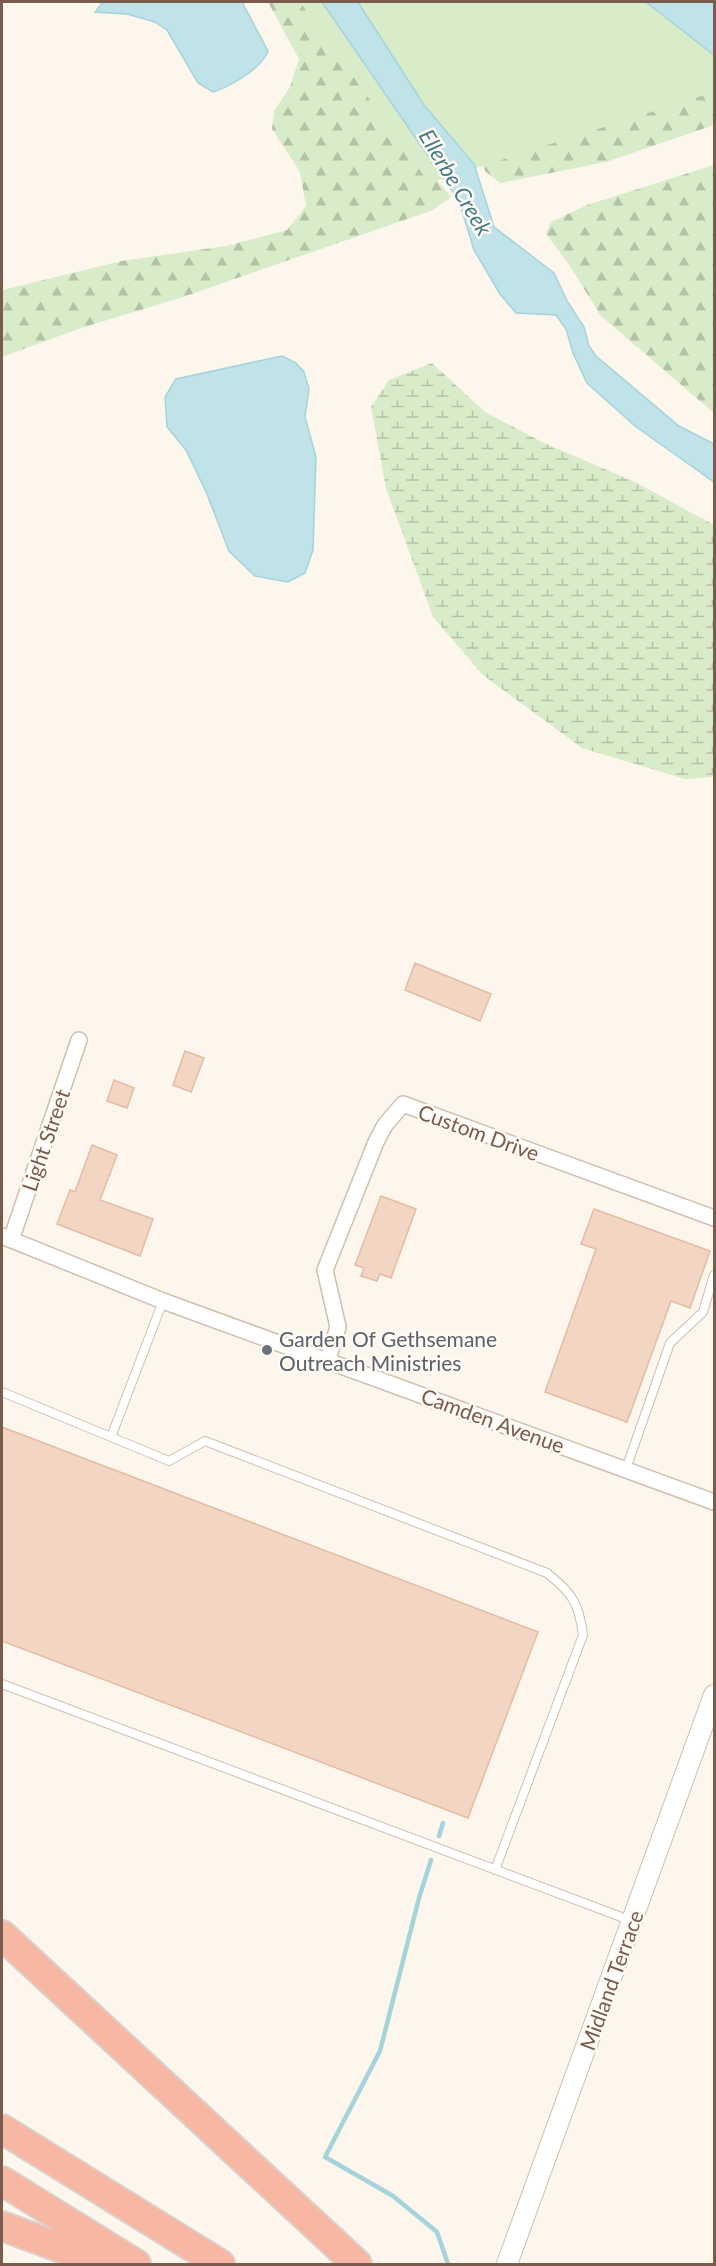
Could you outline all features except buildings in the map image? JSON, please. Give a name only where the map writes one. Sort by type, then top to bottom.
[{"type":"highway","points":[[2,1935],[357,2265]]},
{"type":"highway","points":[[2,2129],[220,2265]]},
{"type":"highway","points":[[2,2181],[136,2265]]},
{"type":"highway","points":[[2,2226],[104,2265]]},
{"type":"street","name":"Light Street","points":[[6,1238],[79,1040]]},
{"type":"street","name":"Custom Drive","points":[[328,1359],[338,1327],[325,1270],[376,1142],[385,1125],[403,1104],[714,1218]]},
{"type":"street","name":"Camden Avenue","points":[[6,1238],[164,1301],[328,1359],[714,1502]]},
{"type":"street","name":"Midland Terrace","points":[[507,2265],[714,1695]]},
{"type":"lane","points":[[626,1469],[670,1343],[703,1312],[714,1275]]},
{"type":"lane","points":[[111,1437],[164,1301]]},
{"type":"lane","points":[[2,1392],[169,1461],[205,1441],[547,1573],[567,1589],[580,1611],[583,1635],[495,1870]]},
{"type":"lane","points":[[2,1684],[632,1921]]},
{"type":"green space","points":[[268,2],[318,2],[422,163],[451,197],[433,210],[180,298],[81,328],[2,357],[2,290],[122,261],[226,246],[287,230],[306,206],[300,172],[272,129],[274,111],[290,87],[299,59]]},
{"type":"green space","points":[[300,2],[714,2],[714,92],[429,183]]},
{"type":"green space","points":[[714,87],[714,125],[606,162],[500,183],[486,172],[460,130]]},
{"type":"green space","points":[[714,165],[714,413],[601,316],[568,263],[546,234],[551,222],[587,205]]},
{"type":"green space","points":[[432,363],[485,412],[544,443],[635,482],[714,525],[714,777],[685,779],[582,748],[483,675],[433,617],[386,488],[371,407],[389,380]]},
{"type":"water","points":[[103,2],[242,2],[268,51],[259,64],[245,76],[213,92],[198,83],[167,30],[155,22],[127,14],[95,12]]},
{"type":"water","name":"Ellerbe Creek","points":[[322,2],[358,2],[424,105],[474,164],[494,227],[554,273],[567,301],[584,327],[589,346],[596,356],[679,426],[714,444],[714,482],[635,426],[587,383],[573,353],[566,329],[556,315],[516,313],[500,294],[474,250],[459,201]]},
{"type":"water","points":[[646,2],[714,2],[714,55]]},
{"type":"water","points":[[282,356],[296,363],[304,372],[309,389],[305,417],[316,457],[313,550],[305,573],[288,582],[255,576],[229,551],[207,494],[186,450],[167,427],[165,397],[176,379]]},
{"type":"waterway","points":[[439,1836],[443,1823]]},
{"type":"waterway","points":[[431,1860],[380,2051],[325,2157],[393,2196],[437,2232],[448,2264]]},
{"type":"place","name":"Garden Of Gethsemane Outreach Ministries","points":[[267,1350]]}]
